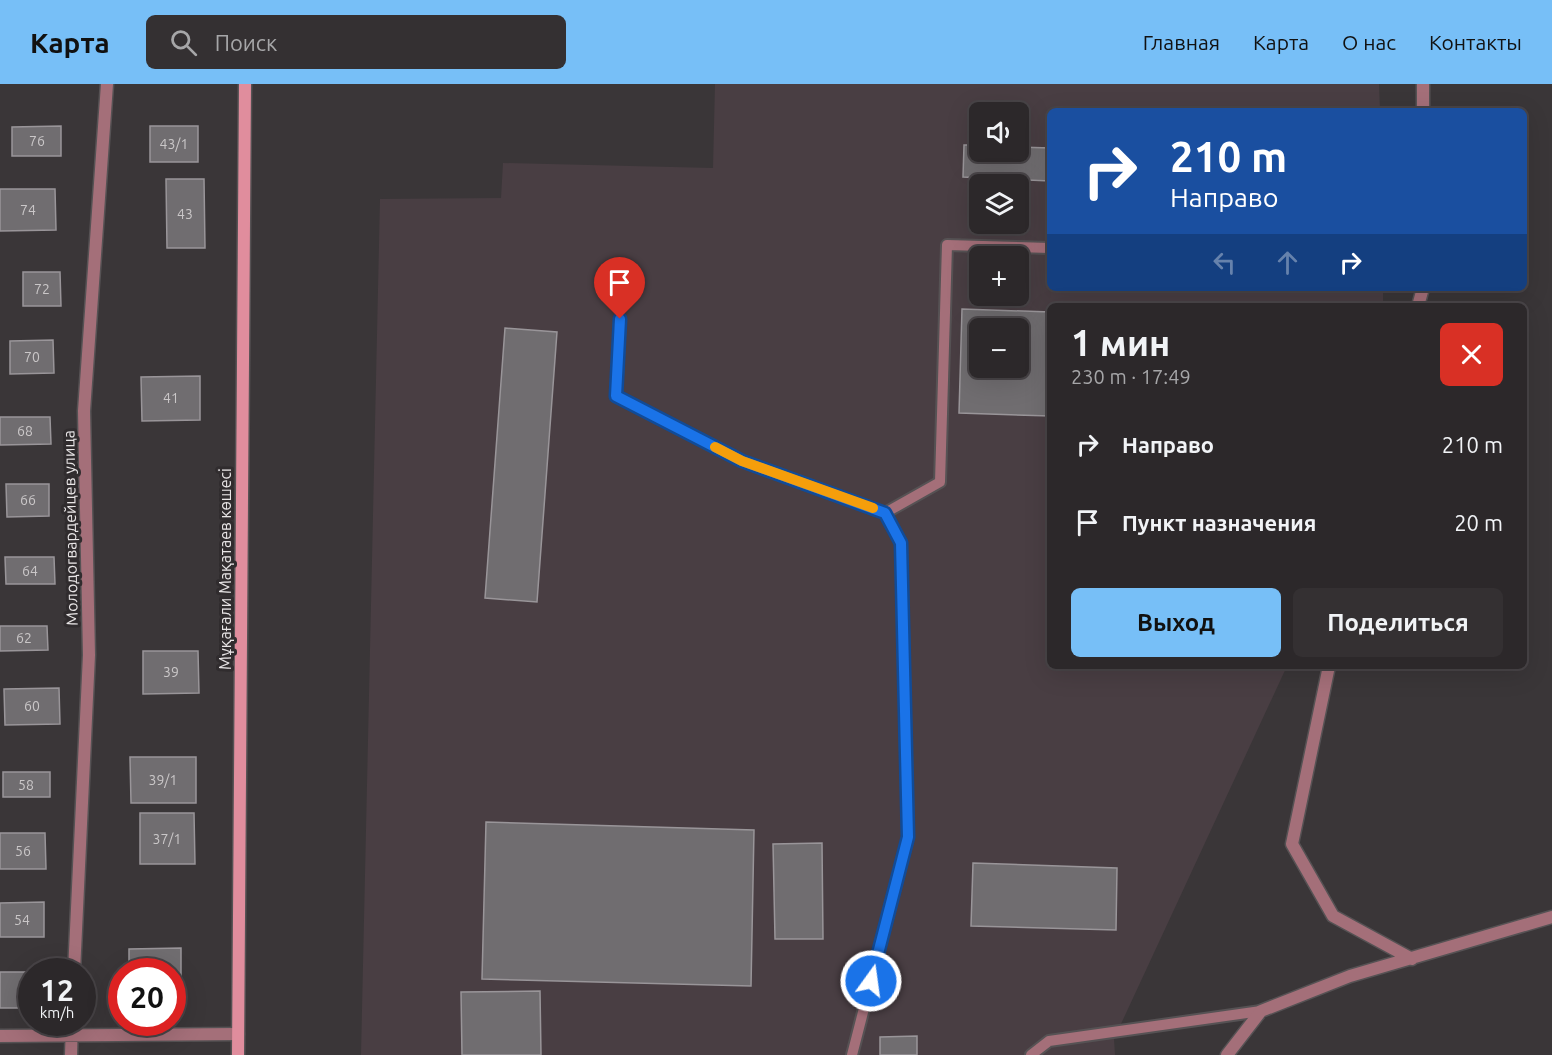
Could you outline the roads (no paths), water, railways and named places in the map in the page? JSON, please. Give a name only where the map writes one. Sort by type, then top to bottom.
[{"type":"street","name":"Молодогвардейцев улица","points":[[75,958],[89,655],[84,411],[107,84]]},
{"type":"street","name":"Мұқағали Мақатаев көшесі","points":[[238,1055],[245,84]]},
{"type":"street","points":[[1423,84],[1423,108]]},
{"type":"street","points":[[1328,669],[1292,844],[1333,916],[1412,959]]},
{"type":"street","points":[[1227,1055],[1261,1011],[1350,976],[1552,917]]},
{"type":"street","points":[[96,1030],[238,1034]]},
{"type":"street","points":[[0,1036],[18,1034]]},
{"type":"street","points":[[71,1055],[72,1036]]},
{"type":"lane","points":[[885,513],[940,482],[947,245],[1047,248]]},
{"type":"lane","points":[[620,319],[616,396],[742,461],[885,513],[901,543],[908,837],[852,1055]]},
{"type":"lane","points":[[1031,1055],[1049,1041],[1261,1011]]}]
